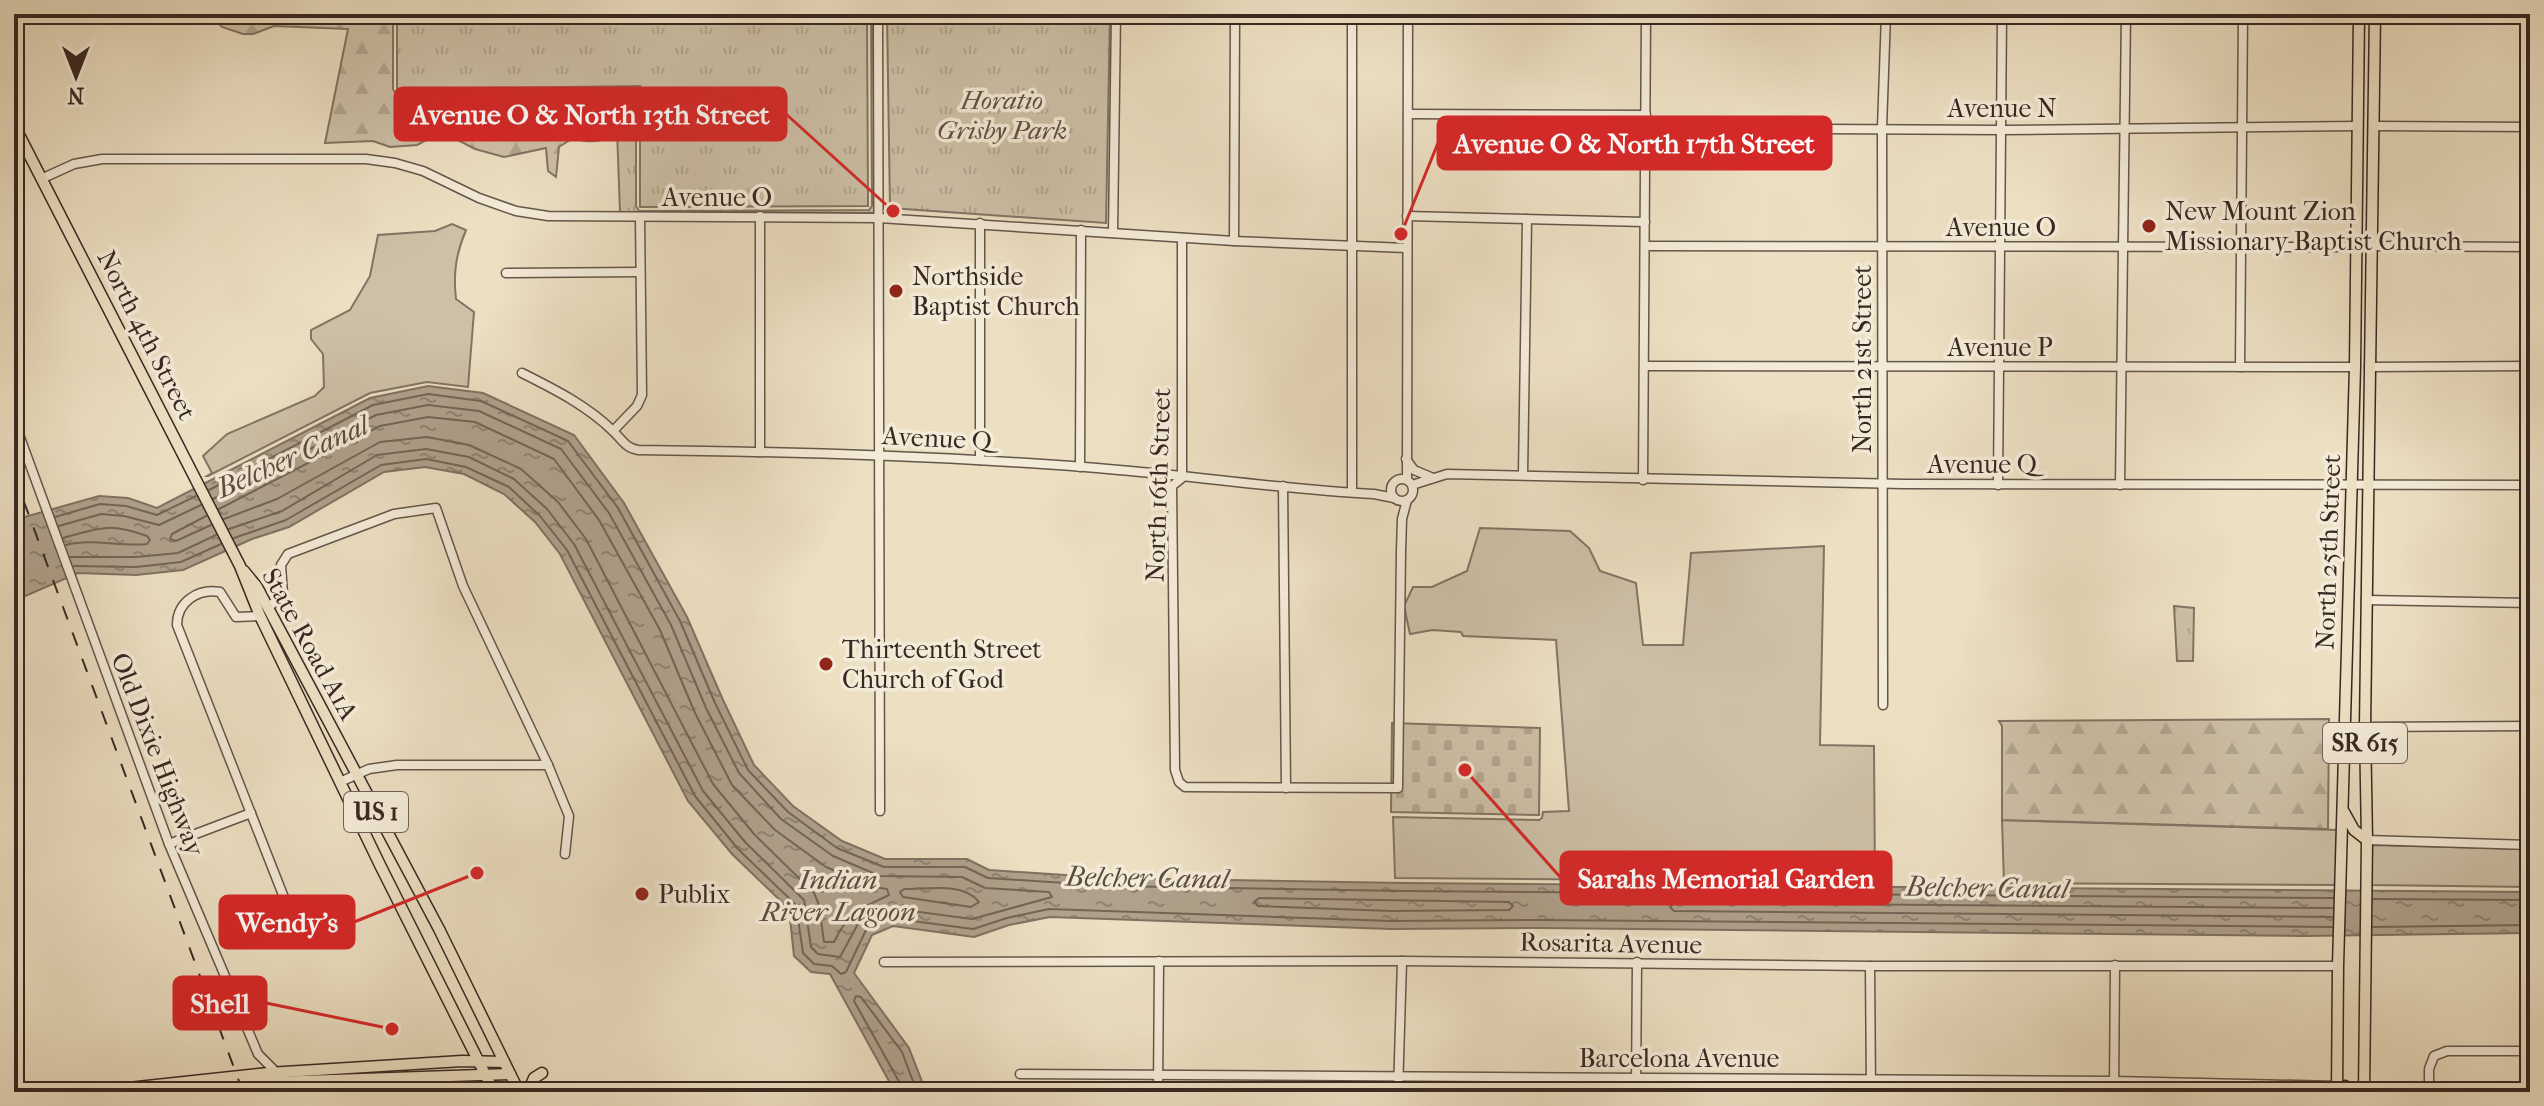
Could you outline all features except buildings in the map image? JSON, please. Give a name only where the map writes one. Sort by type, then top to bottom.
[{"type":"main road","name":"North 25th Street","points":[[2337,1089],[2353,484],[2359,14]]},
{"type":"main road","name":"North 25th Street","points":[[2364,1092],[2366,600],[2375,14]]},
{"type":"main road","name":"North 4th Street","points":[[14,125],[240,566]]},
{"type":"main road","points":[[2357,247],[2363,252],[2364,260],[2363,332],[2369,343]]},
{"type":"main road","name":"State Road A1A","points":[[240,566],[439,929],[504,1062]]},
{"type":"main road","name":"State Road A1A","points":[[264,612],[340,782],[479,1061]]},
{"type":"main road","points":[[2343,810],[2354,830],[2367,840]]},
{"type":"main road","name":"US 1","points":[[479,1061],[494,1092]]},
{"type":"main road","points":[[116,1090],[268,1073],[504,1062]]},
{"type":"main road","name":"US 1","points":[[504,1062],[519,1092]]},
{"type":"main road","points":[[528,1092],[534,1078],[542,1073]]},
{"type":"main road","points":[[150,1092],[273,1082],[510,1074]]},
{"type":"main road","points":[[2337,1089],[2345,1086],[2353,1092]]},
{"type":"street","points":[[878,14],[880,811]]},
{"type":"street","points":[[1113,233],[1116,14]]},
{"type":"street","points":[[1234,241],[1235,14]]},
{"type":"street","points":[[1352,14],[1352,492]]},
{"type":"street","points":[[1283,486],[1286,788],[1398,788],[1402,519],[1410,490],[1405,458],[1408,14]]},
{"type":"street","points":[[1643,480],[1646,14]]},
{"type":"street","name":"North 21st Street","points":[[1883,705],[1882,128],[1886,14]]},
{"type":"street","points":[[1998,485],[2002,14]]},
{"type":"street","points":[[2120,485],[2126,14]]},
{"type":"street","points":[[2240,367],[2243,14]]},
{"type":"street","points":[[1408,114],[1646,115]]},
{"type":"street","name":"Avenue N","points":[[1646,128],[2002,130],[2358,126]]},
{"type":"street","points":[[2374,126],[2530,127]]},
{"type":"street","name":"Avenue O","points":[[41,179],[74,164],[102,159],[366,159],[423,171],[479,198],[516,211],[548,216],[879,218],[1234,241],[1406,248]]},
{"type":"street","points":[[760,216],[760,452]]},
{"type":"street","points":[[1407,216],[1645,222]]},
{"type":"street","points":[[613,431],[637,406],[642,395],[640,217]]},
{"type":"street","points":[[1523,474],[1527,219]]},
{"type":"street","points":[[980,223],[980,460]]},
{"type":"street","points":[[1080,467],[1081,230]]},
{"type":"street","name":"North 16th Street","points":[[1182,238],[1182,478],[1172,486],[1175,770],[1179,782],[1185,787],[1286,788]]},
{"type":"street","name":"Avenue O","points":[[1645,246],[2357,247]]},
{"type":"street","points":[[2371,246],[2530,247]]},
{"type":"street","points":[[506,273],[640,272]]},
{"type":"street","name":"Avenue P","points":[[1645,366],[2355,367]]},
{"type":"street","points":[[2369,367],[2530,366]]},
{"type":"street","name":"Avenue Q","points":[[522,373],[572,400],[613,431],[625,445],[638,450],[880,454],[980,460],[1374,494],[1396,499],[1447,474],[1881,484],[2530,485]]},
{"type":"street","name":"Old Dixie Highway","points":[[14,421],[169,844],[258,1054],[273,1069],[283,1092]]},
{"type":"street","points":[[1405,458],[1414,470],[1434,478]]},
{"type":"street","points":[[1402,519],[1391,492],[1405,458]]},
{"type":"street","points":[[1394,482],[1410,490]]},
{"type":"street","points":[[1374,494],[1394,482]]},
{"type":"street","points":[[294,923],[180,634],[177,615],[186,600],[217,591],[236,617],[264,612],[283,594],[281,565],[288,554],[394,514],[436,508],[463,586],[569,816],[565,854]]},
{"type":"street","points":[[2366,600],[2530,603]]},
{"type":"street","points":[[2365,727],[2530,726]]},
{"type":"street","points":[[340,782],[369,769],[397,765],[548,765]]},
{"type":"street","points":[[169,844],[251,813]]},
{"type":"street","points":[[2367,840],[2530,845]]},
{"type":"street","points":[[1158,1092],[1159,961]]},
{"type":"street","points":[[1398,1092],[1402,961]]},
{"type":"street","name":"Rosarita Avenue","points":[[884,962],[1402,961],[1870,966],[2338,966]]},
{"type":"street","points":[[1636,1092],[1637,962]]},
{"type":"street","points":[[2114,1092],[2115,965]]},
{"type":"street","points":[[1870,966],[1871,1092]]},
{"type":"street","points":[[2429,1092],[2429,1069],[2434,1056],[2447,1051],[2530,1051]]},
{"type":"street","name":"Barcelona Avenue","points":[[1020,1074],[2114,1081],[2337,1089]]},
{"type":"green space","points":[[402,14],[867,14],[868,206],[640,207],[640,86],[397,89],[397,17],[402,17]]},
{"type":"green space","points":[[871,14],[875,213],[620,212],[617,130],[632,101],[625,91],[636,91],[636,206],[639,211],[869,210],[872,206]]},
{"type":"green space","name":"Horatio Grisby Park","points":[[887,14],[1110,14],[1106,223],[890,208]]},
{"type":"green space","points":[[296,15],[393,19],[393,89],[396,94],[625,91],[632,101],[617,128],[604,139],[585,141],[573,138],[559,147],[556,177],[548,171],[546,148],[504,157],[475,149],[454,138],[434,136],[417,145],[390,147],[373,141],[325,143],[348,29],[274,26],[253,34],[243,34],[222,27],[211,16]]},
{"type":"green space","points":[[452,224],[466,230],[455,281],[456,299],[474,312],[468,387],[427,382],[370,393],[207,476],[212,473],[203,456],[227,434],[315,396],[324,387],[323,354],[311,339],[311,330],[350,310],[370,276],[378,235],[435,231]]},
{"type":"green space","points":[[1480,528],[1570,531],[1589,548],[1600,571],[1636,583],[1643,645],[1683,645],[1691,553],[1824,546],[1820,745],[1874,746],[1875,882],[1395,878],[1393,817],[1539,820],[1543,812],[1569,811],[1556,640],[1463,636],[1461,632],[1432,630],[1410,634],[1404,606],[1413,587],[1432,587],[1467,571]]},
{"type":"green space","points":[[2174,606],[2194,608],[2193,661],[2177,661]]},
{"type":"green space","points":[[2329,719],[2328,829],[2002,820],[2002,726],[1999,721]]},
{"type":"green space","points":[[1392,723],[1540,728],[1539,815],[1391,812]]},
{"type":"green space","points":[[2002,820],[2338,830],[2336,885],[2004,883]]},
{"type":"green space","points":[[2371,845],[2530,849],[2530,887],[2370,885]]},
{"type":"water","name":"Indian River Lagoon","points":[[428,386],[483,393],[574,435],[624,503],[687,617],[754,765],[793,806],[842,841],[885,859],[967,859],[989,870],[1111,878],[2530,892],[2530,933],[2302,936],[1391,929],[1050,917],[1009,925],[974,937],[893,926],[872,935],[854,973],[909,1048],[926,1092],[895,1092],[830,974],[811,972],[794,956],[789,909],[732,854],[688,801],[560,554],[535,522],[504,494],[464,474],[425,467],[384,472],[289,527],[252,539],[183,570],[136,575],[78,573],[14,601],[14,520],[99,496],[128,498],[157,508],[370,398]]},
{"type":"railway","points":[[14,475],[243,1092]]},
{"type":"place","name":"Avenue O & North 13th Street","points":[[893,211]]},
{"type":"place","name":"New Mount Zion Missionary Baptist Church","points":[[2149,226]]},
{"type":"place","name":"Avenue O & North 17th Street","points":[[1401,234]]},
{"type":"place","name":"Northside Baptist Church","points":[[896,291]]},
{"type":"place","name":"Thirteenth Street Church of God","points":[[826,664]]},
{"type":"place","name":"Sarahs Memorial Garden","points":[[1465,770]]},
{"type":"place","name":"Wendy's","points":[[477,873]]},
{"type":"place","name":"Publix","points":[[642,894]]},
{"type":"place","name":"Shell","points":[[392,1029]]},
{"type":"water label","name":"Belcher Canal","points":[[292,456]]},
{"type":"water label","name":"Belcher Canal","points":[[1147,877]]},
{"type":"water label","name":"Belcher Canal","points":[[1987,887]]}]
